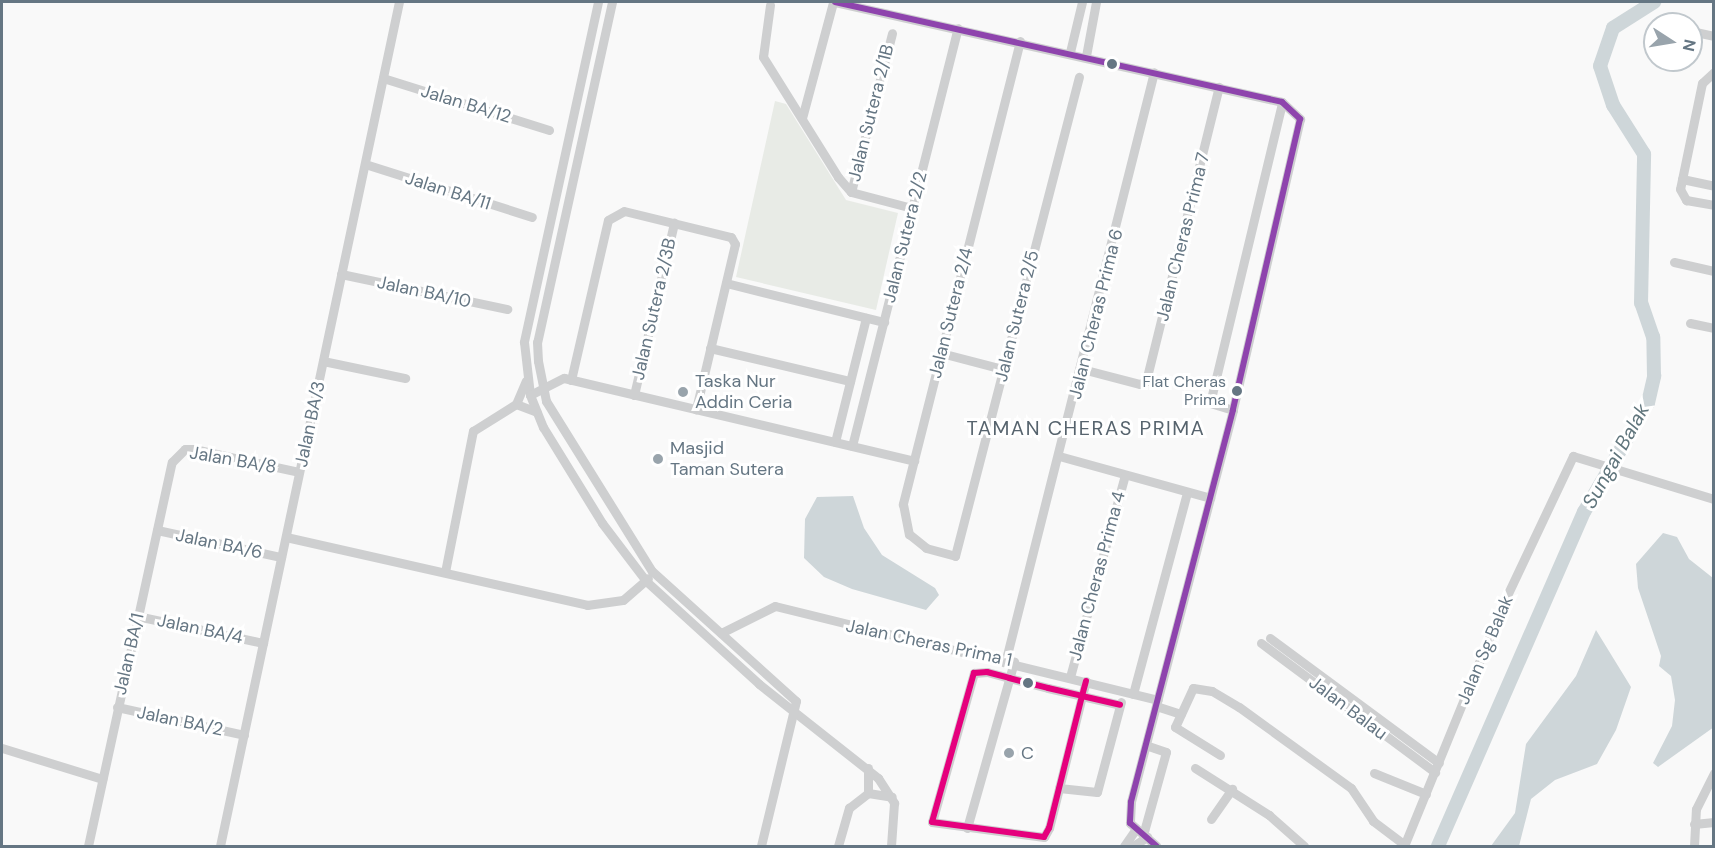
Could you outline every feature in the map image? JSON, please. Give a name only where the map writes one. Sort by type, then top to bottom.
[{"type":"street","name":"Jalan BA/3","points":[[220,846],[399,2]]},
{"type":"street","points":[[598,2],[529,311],[526,381],[530,395],[537,412],[602,523],[646,581],[795,712],[868,768],[892,797],[891,846]]},
{"type":"street","points":[[612,2],[537,342],[543,387],[582,464],[652,571],[796,701],[761,846]]},
{"type":"street","points":[[802,118],[834,2],[1070,52],[1220,87],[1282,102],[1297,111],[1300,128],[1233,410],[1159,705],[1154,748],[1129,813],[1142,834],[1156,846]]},
{"type":"street","points":[[891,14],[893,2]]},
{"type":"street","points":[[1070,52],[1082,2]]},
{"type":"street","points":[[1086,56],[1096,2]]},
{"type":"street","points":[[770,5],[761,50],[851,192],[912,208]]},
{"type":"street","name":"Jalan Sutera 2/2","points":[[852,447],[958,28]]},
{"type":"street","name":"Jalan Sutera 2/1B","points":[[851,192],[892,33]]},
{"type":"street","name":"Jalan Sutera 2/4","points":[[955,556],[926,548],[909,534],[903,504],[1020,41]]},
{"type":"street","name":"Jalan Cheras Prima 6","points":[[967,828],[1010,678],[1010,661],[1154,72]]},
{"type":"street","points":[[1713,72],[1701,83],[1682,179],[1681,196],[1713,206]]},
{"type":"street","name":"Jalan Sutera 2/5","points":[[955,556],[1079,77]]},
{"type":"street","name":"Jalan BA/12","points":[[383,78],[549,130]]},
{"type":"street","name":"Jalan Cheras Prima 7","points":[[1082,369],[1143,384],[1220,87]]},
{"type":"street","points":[[1233,410],[1210,403],[1282,102]]},
{"type":"street","name":"Jalan BA/11","points":[[365,164],[532,217]]},
{"type":"street","points":[[1682,179],[1713,186]]},
{"type":"street","points":[[571,380],[608,220],[624,211],[731,237],[735,244],[696,410]]},
{"type":"street","name":"Jalan Sutera 2/3B","points":[[634,395],[674,223]]},
{"type":"street","points":[[1674,262],[1713,271]]},
{"type":"street","name":"Jalan BA/10","points":[[341,274],[507,309]]},
{"type":"street","points":[[726,283],[884,322]]},
{"type":"street","points":[[835,442],[866,318]]},
{"type":"street","points":[[1690,323],[1713,328]]},
{"type":"street","points":[[710,348],[850,381]]},
{"type":"street","points":[[941,353],[1003,369]]},
{"type":"street","points":[[323,361],[405,378]]},
{"type":"street","points":[[530,395],[543,387],[571,380],[914,461]]},
{"type":"street","points":[[445,572],[473,431],[516,404],[526,381]]},
{"type":"street","points":[[516,404],[537,412]]},
{"type":"street","name":"Jalan BA/8","points":[[172,462],[185,449],[194,449],[299,472]]},
{"type":"street","points":[[1059,456],[1210,498]]},
{"type":"street","name":"Jalan Sg Balak","points":[[1405,846],[1503,604],[1573,456],[1713,498]]},
{"type":"street","name":"Jalan BA/1","points":[[88,846],[172,462]]},
{"type":"street","name":"Jalan Cheras Prima 4","points":[[1070,677],[1125,475]]},
{"type":"street","points":[[1059,788],[1096,792],[1120,705],[1128,692],[1187,492]]},
{"type":"street","name":"Jalan BA/6","points":[[157,530],[281,557]]},
{"type":"street","points":[[286,537],[600,606],[623,600],[646,581],[652,571]]},
{"type":"street","name":"Jalan Cheras Prima 1","points":[[721,633],[740,626],[775,606],[1010,661],[1128,692],[1178,713]]},
{"type":"street","name":"Jalan BA/4","points":[[137,616],[263,643]]},
{"type":"street","points":[[737,647],[740,626]]},
{"type":"street","points":[[1265,640],[1437,767]]},
{"type":"street","points":[[1086,681],[1082,696],[1049,828],[1036,839],[936,825],[930,817],[974,673],[1010,678],[1082,696],[1120,705]]},
{"type":"street","points":[[1220,755],[1175,727],[1178,713],[1193,688],[1212,691],[1351,788],[1373,821],[1405,846]]},
{"type":"street","name":"Jalan BA/2","points":[[117,707],[244,735]]},
{"type":"street","points":[[2,748],[102,779]]},
{"type":"street","points":[[1134,846],[1142,834],[1166,752],[1154,748]]},
{"type":"street","points":[[868,768],[868,793]]},
{"type":"street","points":[[1195,768],[1232,789],[1304,846]]},
{"type":"street","points":[[1374,773],[1426,795]]},
{"type":"street","points":[[1694,846],[1694,824],[1700,794],[1713,773]]},
{"type":"street","points":[[1211,819],[1232,789]]},
{"type":"street","points":[[838,846],[849,808],[868,793],[892,797]]},
{"type":"street","points":[[1694,824],[1713,822]]},
{"type":"street","points":[[1124,846],[1142,834]]},
{"type":"shaded area","points":[[775,101],[786,104],[846,200],[898,213],[876,310],[736,277]]},
{"type":"shaded area","points":[[853,496],[864,528],[882,555],[935,588],[939,595],[926,610],[852,589],[824,577],[804,558],[805,519],[817,497]]},
{"type":"shaded area","points":[[1663,533],[1677,537],[1689,559],[1713,578],[1714,727],[1658,767],[1653,763],[1672,726],[1675,700],[1671,676],[1659,666],[1661,656],[1638,588],[1636,564]]},
{"type":"shaded area","points":[[1596,630],[1631,687],[1616,730],[1597,764],[1555,780],[1531,799],[1519,846],[1491,846],[1515,813],[1526,744],[1576,676]]},
{"type":"waterway","name":"Sungai Balak","points":[[1438,846],[1584,512],[1648,403],[1654,376],[1653,337],[1641,303],[1644,154],[1613,105],[1600,66],[1613,28],[1654,2]]},
{"type":"transit line","points":[[835,2],[1282,102],[1300,119],[1233,410],[1131,802],[1130,823],[1156,846]]},
{"type":"transit line","points":[[1086,681],[1082,696],[1049,828],[1044,837],[932,822],[974,673],[987,672],[1048,688],[1082,696],[1120,705]]},
{"type":"place","name":"Flat Cheras Prima","points":[[1237,391]]},
{"type":"place","name":"Taska Nur Addin Ceria","points":[[683,392]]},
{"type":"place","name":"Masjid Taman Sutera","points":[[658,459]]},
{"type":"place","name":"C","points":[[1009,753]]},
{"type":"district","name":"TAMAN CHERAS PRIMA","points":[[1086,428]]}]
